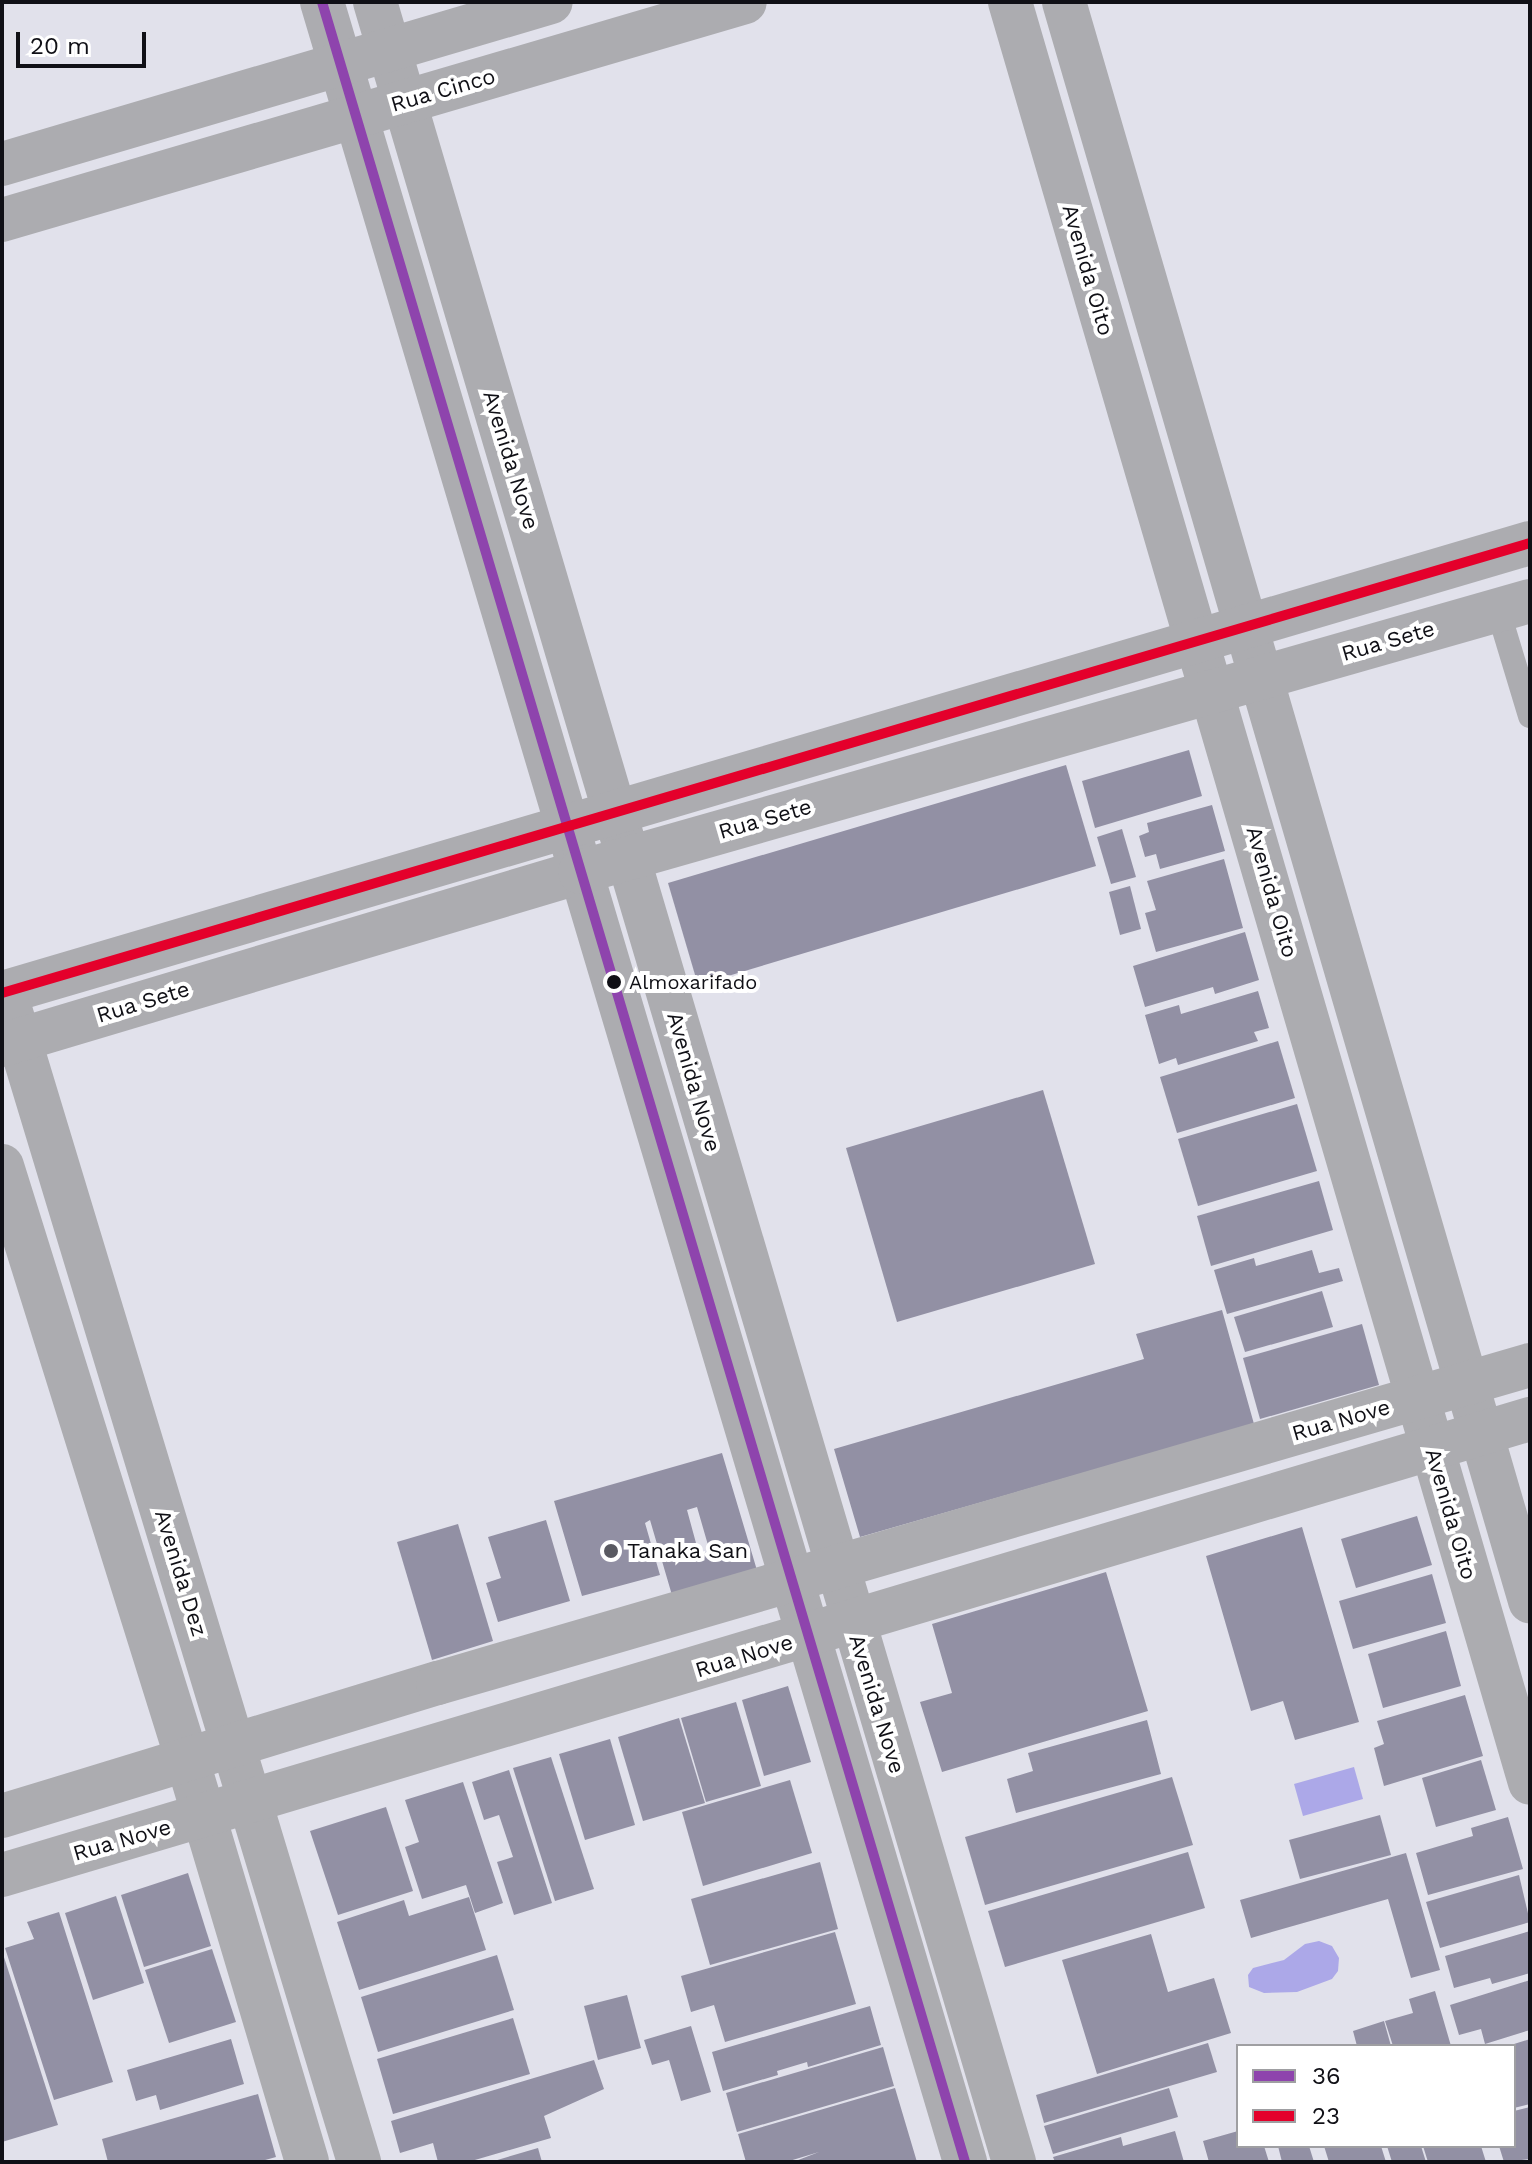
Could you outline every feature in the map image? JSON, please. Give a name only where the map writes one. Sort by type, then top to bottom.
[{"type":"street","name":"Avenida Nove","points":[[322,2],[566,828],[811,1635],[965,2162]]},
{"type":"street","name":"Avenida Nove","points":[[375,2],[616,813],[835,1567],[1014,2162]]},
{"type":"street","points":[[2,164],[551,2]]},
{"type":"street","name":"Avenida Oito","points":[[1010,2],[1530,1783]]},
{"type":"street","points":[[1064,2],[1530,1601]]},
{"type":"street","name":"Rua Cinco","points":[[2,220],[740,3]]},
{"type":"street","points":[[3,990],[566,828],[1530,543]]},
{"type":"street","name":"Rua Sete","points":[[12,1042],[580,872],[1514,606]]},
{"type":"street","name":"Avenida Dez","points":[[3,990],[12,1042],[233,1745],[359,2162]]},
{"type":"street","points":[[2,1166],[187,1759],[307,2162]]},
{"type":"street","name":"Rua Nove","points":[[2,1816],[794,1578],[1530,1365]]},
{"type":"street","name":"Rua Nove","points":[[2,1875],[1530,1419]]},
{"type":"lane","points":[[1514,606],[1530,716]]},
{"type":"shaded area","points":[[1354,1767],[1363,1799],[1303,1816],[1294,1784]]},
{"type":"shaded area","points":[[1319,1941],[1332,1946],[1339,1958],[1338,1971],[1332,1979],[1297,1992],[1264,1993],[1249,1987],[1248,1975],[1253,1968],[1284,1960],[1305,1944]]},
{"type":"building","points":[[1189,750],[1202,796],[1095,828],[1082,781]]},
{"type":"building","points":[[1066,765],[1096,866],[698,985],[668,883]]},
{"type":"building","points":[[1212,805],[1225,851],[1160,869],[1156,854],[1145,857],[1139,836],[1149,832],[1147,823]]},
{"type":"building","points":[[1122,829],[1136,877],[1111,884],[1097,837]]},
{"type":"building","points":[[1224,859],[1243,928],[1156,952],[1145,913],[1156,910],[1147,881]]},
{"type":"building","points":[[1130,886],[1141,929],[1120,935],[1109,892]]},
{"type":"building","points":[[1245,932],[1259,980],[1215,994],[1213,987],[1145,1007],[1133,966]]},
{"type":"building","points":[[1258,991],[1269,1028],[1254,1032],[1258,1041],[1178,1065],[1176,1058],[1159,1064],[1145,1015],[1179,1005],[1181,1014]]},
{"type":"building","points":[[1278,1041],[1295,1098],[1177,1133],[1160,1077]]},
{"type":"building","points":[[1043,1090],[1095,1264],[897,1322],[846,1148]]},
{"type":"building","points":[[1297,1104],[1317,1171],[1198,1206],[1178,1139]]},
{"type":"building","points":[[1319,1181],[1333,1230],[1211,1266],[1197,1216]]},
{"type":"building","points":[[1312,1250],[1319,1273],[1339,1268],[1343,1281],[1227,1314],[1214,1270],[1254,1258],[1256,1266]]},
{"type":"building","points":[[1322,1291],[1333,1327],[1245,1352],[1234,1317]]},
{"type":"building","points":[[1222,1310],[1254,1424],[860,1537],[834,1449],[1144,1359],[1136,1334]]},
{"type":"building","points":[[1362,1324],[1379,1385],[1260,1419],[1243,1358]]},
{"type":"building","points":[[722,1453],[759,1577],[674,1602],[650,1520],[645,1523],[660,1575],[582,1596],[554,1501]],"holes":[[[697,1507],[710,1552],[699,1554],[687,1510]]]},
{"type":"building","points":[[1417,1516],[1432,1565],[1356,1588],[1341,1539]]},
{"type":"building","points":[[546,1520],[570,1601],[498,1622],[486,1583],[501,1578],[488,1537]]},
{"type":"building","points":[[458,1524],[493,1641],[432,1660],[397,1542]]},
{"type":"building","points":[[1302,1527],[1359,1722],[1295,1740],[1283,1701],[1251,1711],[1206,1556]]},
{"type":"building","points":[[1106,1572],[1148,1711],[942,1772],[920,1702],[952,1693],[932,1624]]},
{"type":"building","points":[[1432,1574],[1446,1623],[1353,1649],[1339,1601]]},
{"type":"building","points":[[1446,1631],[1461,1686],[1383,1708],[1368,1654]]},
{"type":"building","points":[[788,1686],[811,1762],[764,1776],[742,1700]]},
{"type":"building","points":[[1465,1695],[1483,1756],[1384,1786],[1374,1748],[1384,1744],[1377,1721]]},
{"type":"building","points":[[736,1702],[761,1786],[706,1802],[681,1718]]},
{"type":"building","points":[[679,1718],[705,1803],[643,1821],[618,1737]]},
{"type":"building","points":[[1147,1720],[1161,1774],[1016,1813],[1007,1779],[1033,1771],[1028,1753]]},
{"type":"building","points":[[610,1739],[635,1825],[585,1840],[559,1754]]},
{"type":"building","points":[[551,1757],[594,1889],[555,1901],[513,1768]]},
{"type":"building","points":[[1481,1760],[1496,1810],[1436,1827],[1422,1778]]},
{"type":"building","points":[[509,1770],[552,1903],[514,1915],[497,1862],[513,1857],[499,1815],[484,1820],[472,1782]]},
{"type":"building","points":[[1172,1777],[1193,1845],[985,1905],[965,1837]]},
{"type":"building","points":[[790,1780],[812,1853],[703,1886],[682,1812]]},
{"type":"building","points":[[463,1782],[503,1903],[475,1913],[466,1885],[422,1899],[405,1847],[419,1842],[405,1800]]},
{"type":"building","points":[[386,1807],[413,1891],[338,1915],[310,1831]]},
{"type":"building","points":[[1380,1815],[1391,1855],[1300,1879],[1289,1840]]},
{"type":"building","points":[[1508,1817],[1523,1869],[1428,1895],[1416,1853],[1473,1836],[1471,1828]]},
{"type":"building","points":[[1188,1852],[1205,1908],[1005,1967],[988,1911]]},
{"type":"building","points":[[1406,1853],[1440,1970],[1411,1978],[1388,1899],[1251,1938],[1240,1900]]},
{"type":"building","points":[[820,1862],[838,1929],[710,1965],[691,1899]]},
{"type":"building","points":[[188,1873],[211,1946],[144,1967],[121,1895]]},
{"type":"building","points":[[1519,1875],[1530,1922],[1440,1948],[1426,1902]]},
{"type":"building","points":[[116,1896],[144,1983],[93,2000],[65,1913]]},
{"type":"building","points":[[469,1897],[486,1950],[359,1990],[337,1922],[404,1900],[409,1916]]},
{"type":"building","points":[[59,1912],[113,2082],[54,2100],[5,1948],[34,1939],[27,1922]]},
{"type":"building","points":[[1530,1931],[1530,1973],[1492,1984],[1490,1978],[1454,1988],[1445,1956]]},
{"type":"building","points":[[835,1932],[856,2004],[725,2042],[714,2005],[691,2012],[681,1976]]},
{"type":"building","points":[[1151,1934],[1168,1992],[1214,1978],[1231,2033],[1097,2074],[1062,1960]]},
{"type":"building","points":[[212,1949],[236,2022],[169,2043],[145,1970]]},
{"type":"building","points":[[2,1951],[58,2125],[2,2142]]},
{"type":"building","points":[[497,1955],[514,2010],[378,2052],[361,1997]]},
{"type":"building","points":[[1530,1980],[1530,2030],[1485,2044],[1481,2029],[1459,2035],[1450,2005]]},
{"type":"building","points":[[1435,1991],[1450,2044],[1392,2044],[1385,2021],[1413,2013],[1409,1999]]},
{"type":"building","points":[[627,1995],[641,2048],[598,2060],[584,2006]]},
{"type":"building","points":[[870,2006],[881,2045],[808,2067],[807,2062],[777,2071],[778,2075],[723,2091],[712,2052]]},
{"type":"building","points":[[513,2018],[530,2074],[393,2114],[377,2059]]},
{"type":"building","points":[[1384,2021],[1390,2044],[1356,2044],[1353,2031]]},
{"type":"building","points":[[691,2026],[711,2092],[681,2101],[669,2060],[652,2065],[644,2040]]},
{"type":"building","points":[[231,2039],[244,2084],[160,2110],[156,2095],[136,2101],[127,2070]]},
{"type":"building","points":[[1530,2039],[1530,2104],[1516,2108],[1516,2044]]},
{"type":"building","points":[[1208,2043],[1217,2072],[1044,2123],[1036,2095]]},
{"type":"building","points":[[883,2047],[894,2086],[737,2132],[726,2093]]},
{"type":"building","points":[[594,2060],[604,2089],[544,2116],[551,2138],[468,2162],[438,2162],[433,2143],[400,2153],[391,2121]]},
{"type":"building","points":[[895,2088],[917,2162],[793,2162],[819,2152],[786,2162],[746,2162],[738,2134]]},
{"type":"building","points":[[1169,2088],[1178,2117],[1053,2154],[1044,2126]]},
{"type":"building","points":[[258,2094],[276,2157],[258,2162],[108,2162],[102,2139]]},
{"type":"building","points":[[1530,2107],[1530,2159],[1504,2162],[1500,2148],[1516,2148],[1516,2110]]},
{"type":"building","points":[[1175,2131],[1184,2162],[1055,2162],[1053,2157],[1121,2137],[1123,2146]]},
{"type":"building","points":[[1236,2132],[1236,2148],[1265,2148],[1269,2162],[1209,2162],[1203,2141]]},
{"type":"building","points":[[538,2148],[542,2162],[494,2162],[494,2161]]},
{"type":"building","points":[[1278,2148],[1310,2148],[1314,2162],[1282,2162]]},
{"type":"building","points":[[1325,2148],[1382,2148],[1386,2162],[1329,2162]]},
{"type":"building","points":[[1388,2148],[1422,2148],[1426,2162],[1392,2162]]},
{"type":"building","points":[[1424,2148],[1482,2148],[1486,2162],[1428,2162]]},
{"type":"transit line","name":"36","points":[[322,2],[965,2162]]},
{"type":"transit line","name":"23","points":[[2,993],[1530,543]]},
{"type":"place","name":"Almoxarifado","points":[[614,982]]},
{"type":"place","name":"Tanaka San","points":[[611,1551]]}]
